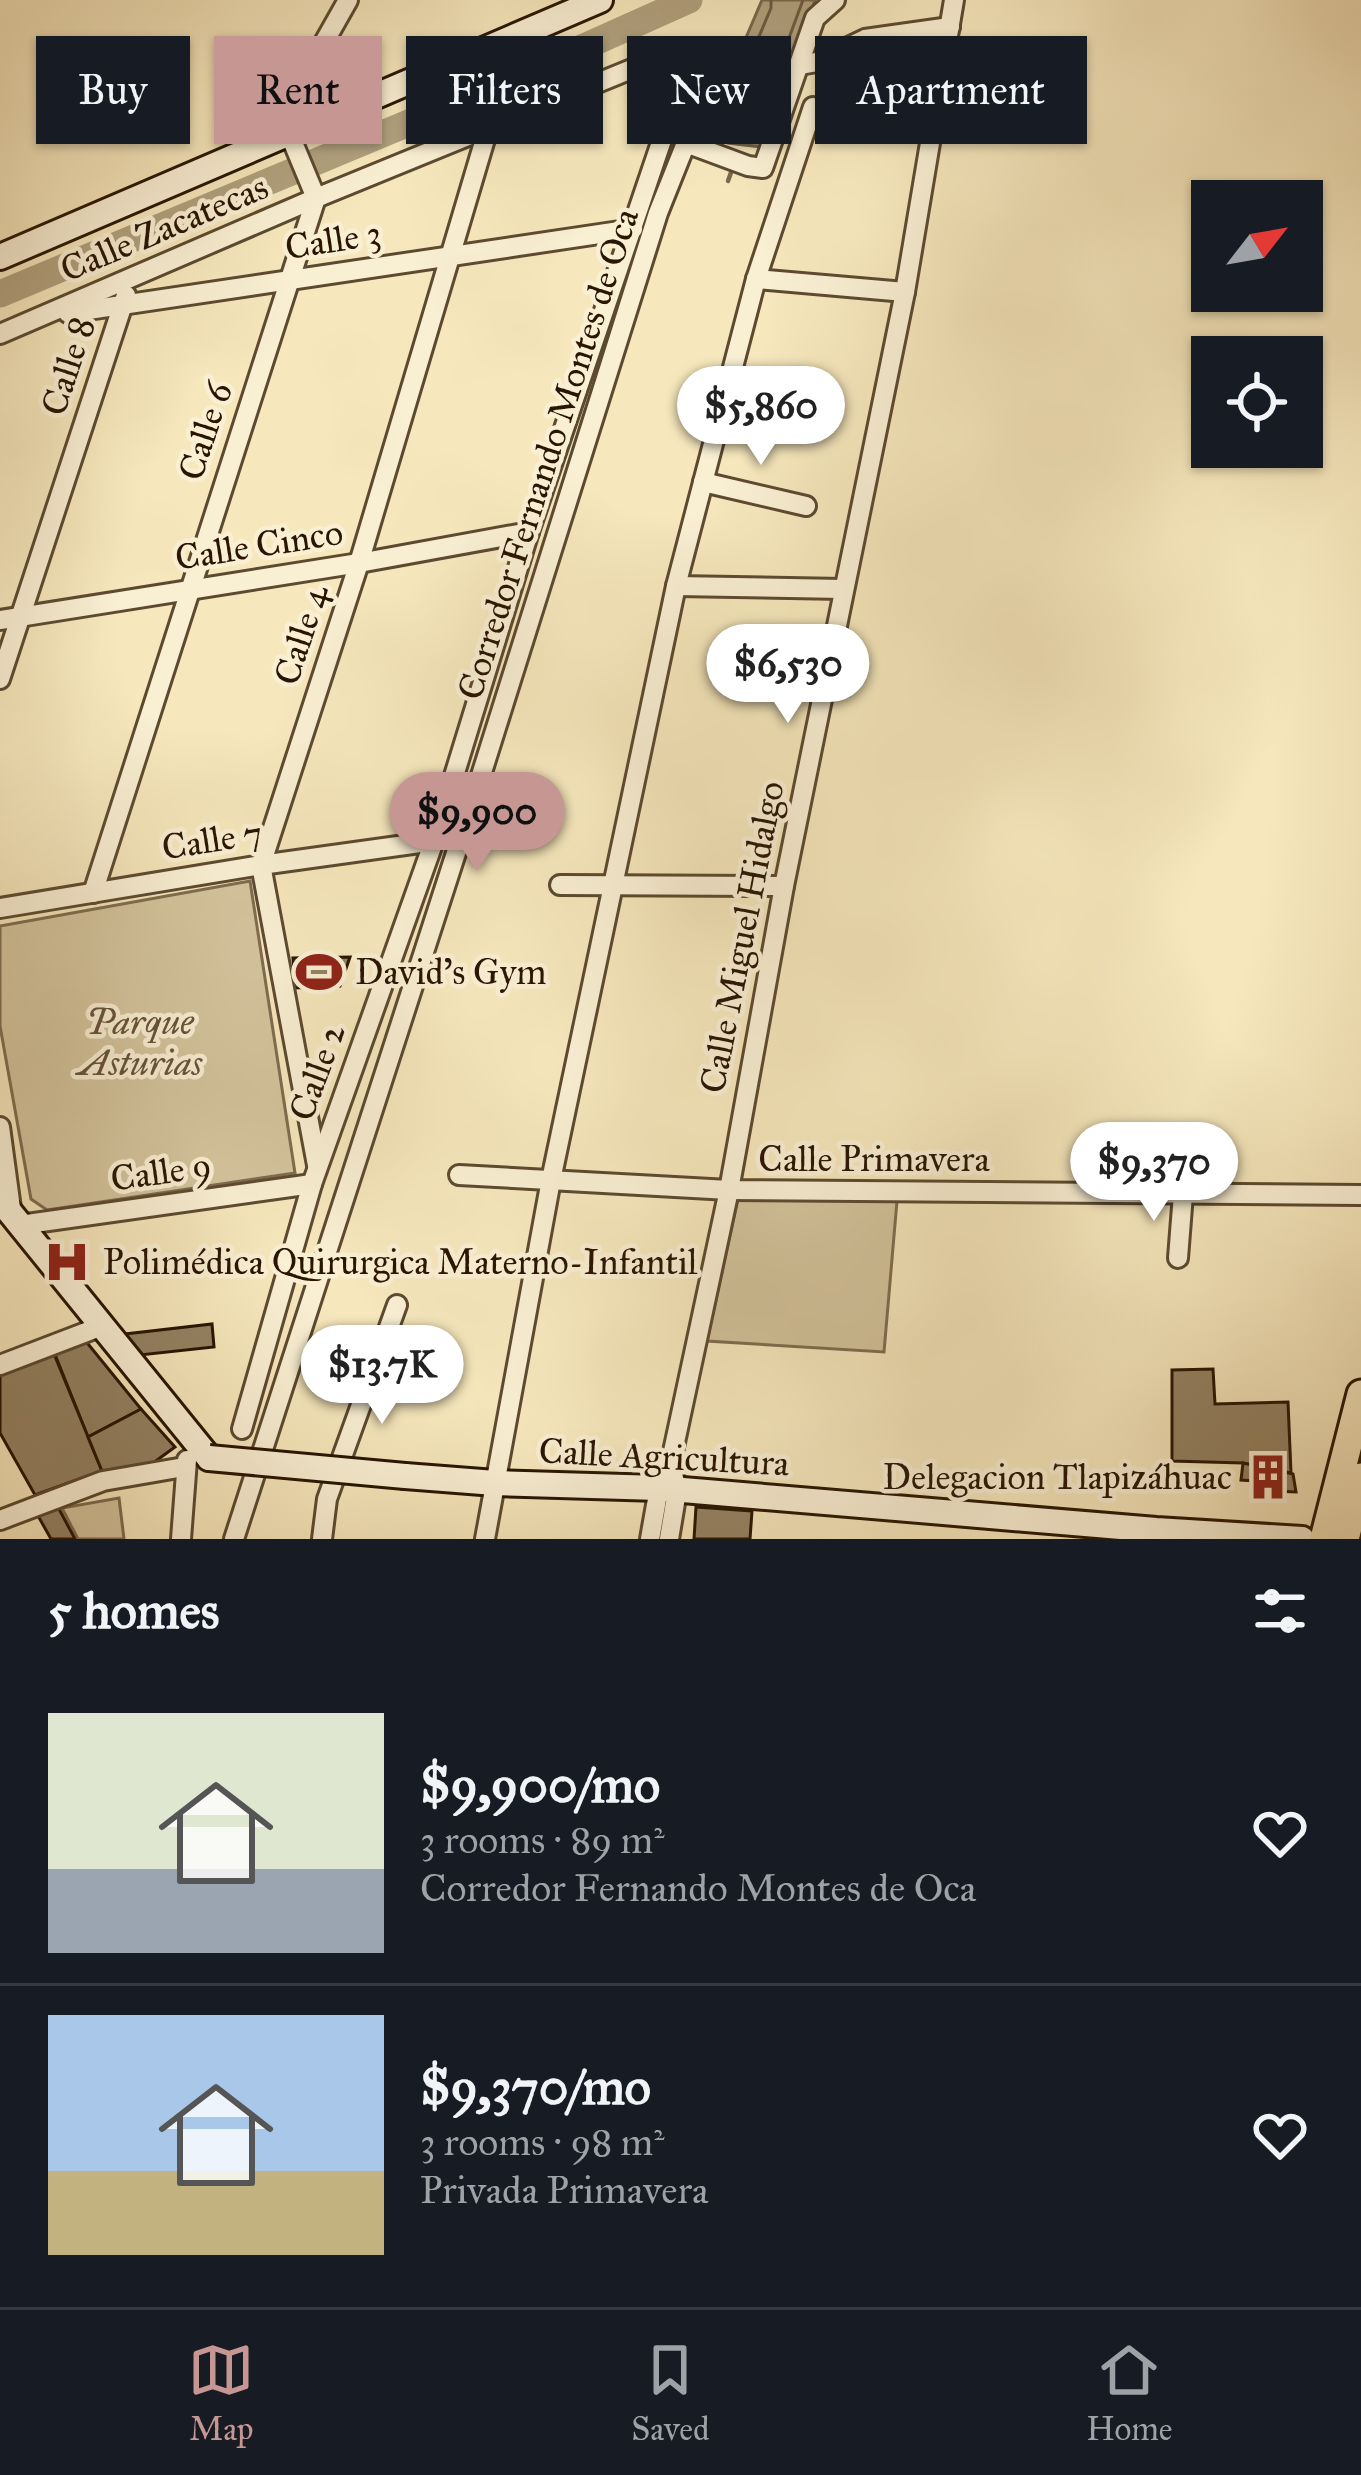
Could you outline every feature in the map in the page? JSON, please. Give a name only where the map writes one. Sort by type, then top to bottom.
[{"type":"main road","points":[[1324,1539],[1361,1394]]},
{"type":"main road","points":[[1345,1539],[1361,1477]]},
{"type":"street","points":[[328,36],[348,0]]},
{"type":"street","points":[[382,99],[600,0]]},
{"type":"street","points":[[835,0],[815,18],[799,65],[817,62],[865,39],[950,27]]},
{"type":"street","name":"Calle Miguel Hidalgo","points":[[669,1539],[671,1461],[730,1190],[784,886],[905,292],[954,0]]},
{"type":"street","name":"Corredor Fernando Montes de Oca","points":[[234,1539],[667,190],[686,143],[755,167],[799,65]]},
{"type":"street","points":[[485,1539],[551,1180],[676,586],[756,279],[813,107]]},
{"type":"street","points":[[0,257],[281,144]]},
{"type":"street","points":[[293,144],[313,189]]},
{"type":"street","name":"Calle Zacatecas","points":[[0,334],[131,279],[313,189],[444,144]]},
{"type":"street","name":"Calle 4","points":[[315,1176],[261,865],[359,563],[484,144]]},
{"type":"street","name":"Calle 2","points":[[242,1429],[315,1176],[434,841],[529,532],[660,144]]},
{"type":"street","name":"Calle 6","points":[[93,893],[313,189]]},
{"type":"street","points":[[641,203],[667,190]]},
{"type":"street","name":"Calle 3","points":[[42,316],[633,229]]},
{"type":"street","name":"Calle 8","points":[[0,679],[10,618],[131,279]]},
{"type":"street","points":[[756,279],[905,292]]},
{"type":"street","points":[[703,482],[806,506]]},
{"type":"street","name":"Calle Cinco","points":[[10,618],[529,532]]},
{"type":"street","points":[[676,586],[843,589]]},
{"type":"street","name":"Calle 7","points":[[0,908],[434,841]]},
{"type":"street","points":[[560,885],[784,886]]},
{"type":"street","points":[[0,1127],[11,1214],[201,1449],[184,1467],[103,1481],[0,1520]]},
{"type":"street","name":"Calle Primavera","points":[[459,1175],[730,1190],[1361,1195]]},
{"type":"street","name":"Calle 9","points":[[11,1214],[315,1176]]},
{"type":"street","points":[[1178,1258],[1183,1194]]},
{"type":"street","points":[[318,1539],[327,1499],[397,1305]]},
{"type":"street","points":[[0,1365],[102,1326]]},
{"type":"street","name":"Calle Agricultura","points":[[201,1449],[405,1476],[668,1489],[1302,1539]]},
{"type":"street","points":[[181,1539],[184,1467]]},
{"type":"street","name":"Calle Miguel Hidalgo","points":[[650,1539],[668,1489]]},
{"type":"green space","name":"Parque Asturias","points":[[250,881],[295,1173],[47,1210],[31,1199],[0,1026],[0,926]]},
{"type":"green space","points":[[738,1199],[897,1201],[884,1352],[707,1341]]},
{"type":"green space","points":[[119,1498],[124,1539],[78,1539],[62,1508]]},
{"type":"water","points":[[762,0],[815,0],[791,67],[791,36],[747,36]]},
{"type":"building","name":"David's Gym","points":[[350,957],[340,986],[295,988],[293,958]]},
{"type":"building","points":[[212,1324],[214,1347],[140,1355],[125,1334]]},
{"type":"building","points":[[84,1339],[141,1409],[88,1437],[54,1352]]},
{"type":"building","points":[[54,1354],[102,1471],[35,1495],[0,1433],[0,1375]]},
{"type":"building","points":[[1213,1369],[1215,1404],[1288,1402],[1291,1473],[1243,1463],[1172,1461],[1172,1370]]},
{"type":"building","points":[[141,1409],[175,1447],[153,1463],[102,1471],[88,1437]]},
{"type":"building","name":"Delegacion Tlapizáhuac","points":[[1243,1463],[1293,1474],[1296,1492],[1271,1491],[1272,1482],[1241,1480]]},
{"type":"building","points":[[696,1507],[752,1511],[750,1539],[694,1539]]},
{"type":"building","points":[[59,1509],[75,1539],[51,1539],[37,1514]]},
{"type":"waterway","points":[[0,294],[490,89],[689,0]]},
{"type":"waterway","points":[[728,181],[734,164]]},
{"type":"place","name":"David's Gym","points":[[319,972]]},
{"type":"place","name":"Polimédica Quirurgica Materno-Infantil","points":[[67,1262]]},
{"type":"place","name":"Delegacion Tlapizáhuac","points":[[1268,1477]]}]
